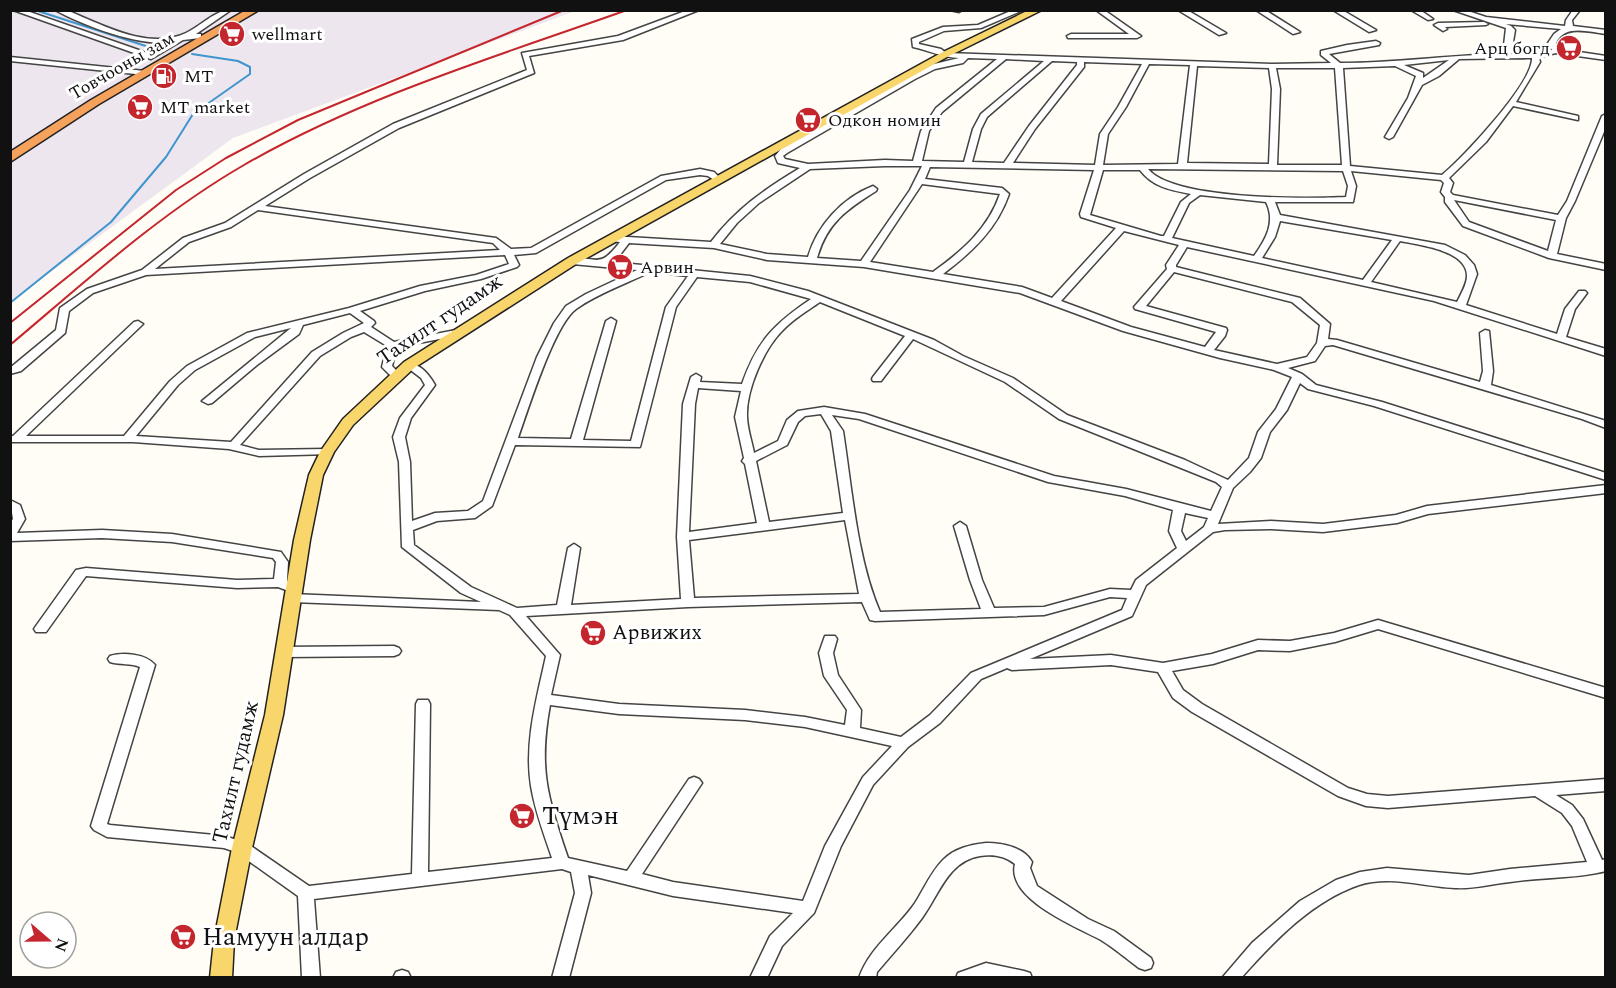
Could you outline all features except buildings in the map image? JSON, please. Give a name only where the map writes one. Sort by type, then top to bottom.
[{"type":"highway","name":"Товчооны зам","points":[[10,149],[137,70],[244,10]]},
{"type":"highway","name":"Товчооны зам","points":[[10,158],[81,111],[137,70],[254,10]]},
{"type":"main road","name":"Тахилт гудамж","points":[[220,978],[224,940],[242,848],[274,715],[293,594],[316,476],[327,452],[348,422],[409,364],[572,261],[717,179],[786,146],[944,56],[1013,20],[1038,10]]},
{"type":"street","points":[[16,10],[150,57]]},
{"type":"street","points":[[58,10],[140,38],[154,40],[198,36]]},
{"type":"street","points":[[141,61],[228,10]]},
{"type":"street","points":[[145,272],[186,240],[228,225],[255,207],[396,126],[531,72],[525,55],[620,38],[696,10]]},
{"type":"street","points":[[952,10],[959,10]]},
{"type":"street","points":[[1020,10],[979,27],[943,29],[915,41],[916,45],[938,51],[944,56],[1272,66],[1339,66],[1457,57],[1535,56],[1556,51],[1605,58]]},
{"type":"street","points":[[1071,36],[1137,36],[1099,10]]},
{"type":"street","points":[[1181,10],[1222,33]]},
{"type":"street","points":[[1259,10],[1296,32]]},
{"type":"street","points":[[1336,10],[1372,30]]},
{"type":"street","points":[[1414,10],[1430,19]]},
{"type":"street","points":[[1569,29],[1569,20],[1577,10]]},
{"type":"street","points":[[1459,12],[1527,19],[1533,19],[1533,15]]},
{"type":"street","points":[[1459,12],[1509,27],[1511,30],[1507,55]]},
{"type":"street","points":[[1481,19],[1605,32]]},
{"type":"street","points":[[1443,29],[1438,26],[1500,25]]},
{"type":"street","points":[[1556,51],[1552,43],[1553,39],[1563,30],[1569,29]]},
{"type":"street","points":[[1143,168],[1153,180],[1198,192],[1269,198],[1350,200],[1352,186],[1346,168],[1340,107],[1339,66],[1322,52],[1376,43]]},
{"type":"street","points":[[833,119],[874,101],[912,77],[933,68],[960,61],[966,56]]},
{"type":"street","points":[[1444,178],[1466,158],[1511,103],[1532,72],[1536,62],[1535,56]]},
{"type":"street","points":[[864,264],[883,232],[921,181],[925,131],[939,110],[1004,57]]},
{"type":"street","points":[[1389,137],[1420,83],[1436,74],[1457,57]]},
{"type":"street","points":[[967,165],[977,129],[984,116],[1050,58]]},
{"type":"street","points":[[10,59],[137,70]]},
{"type":"street","points":[[1006,167],[1032,128],[1081,65],[1080,60]]},
{"type":"street","points":[[1147,61],[1145,69],[1104,134],[1086,217],[1167,239],[1366,282],[1461,306],[1605,353]]},
{"type":"street","points":[[1394,62],[1420,75],[1420,83]]},
{"type":"street","points":[[1182,166],[1194,63]]},
{"type":"street","points":[[1272,66],[1276,89],[1273,167]]},
{"type":"street","points":[[1511,103],[1575,118]]},
{"type":"street","points":[[1552,256],[1561,218],[1571,201],[1605,116]]},
{"type":"street","points":[[786,146],[779,156],[781,161],[808,167],[922,163],[1006,167],[1346,168],[1444,178],[1449,183],[1445,192],[1450,197],[1561,218]]},
{"type":"street","points":[[714,245],[728,225],[747,207],[764,193],[808,167]]},
{"type":"street","points":[[10,371],[17,369],[61,331],[64,310],[90,291],[145,272],[257,268],[533,251],[664,178],[699,172],[711,174],[717,179]]},
{"type":"street","points":[[921,181],[1002,191],[1005,194],[1001,208],[967,252],[934,276]]},
{"type":"street","points":[[812,260],[832,216],[873,189]]},
{"type":"street","points":[[1167,239],[1185,202],[1198,192]]},
{"type":"street","points":[[1450,197],[1449,202],[1466,224],[1552,256],[1605,267]]},
{"type":"street","points":[[1257,258],[1276,229],[1275,208],[1269,198]]},
{"type":"street","points":[[127,440],[174,383],[191,368],[251,334],[352,310],[423,288],[510,268],[514,265],[508,252],[496,241],[255,207]]},
{"type":"street","points":[[1275,217],[1447,248],[1469,264],[1472,275],[1461,306]]},
{"type":"street","points":[[1055,302],[1121,228]]},
{"type":"street","points":[[1366,282],[1398,238]]},
{"type":"street","points":[[611,239],[714,245],[767,257],[864,264],[1014,288],[1102,321],[1207,351],[1277,367],[1298,376],[1312,387],[1389,408],[1605,477]]},
{"type":"street","points":[[600,264],[613,258],[626,241]]},
{"type":"street","points":[[1185,243],[1171,265],[1172,269],[1139,307],[1222,330],[1221,336],[1207,351]]},
{"type":"street","points":[[572,261],[750,279],[819,298],[911,334],[1009,380],[1064,417],[1181,462],[1220,479],[1228,486]]},
{"type":"street","points":[[406,528],[435,518],[471,515],[488,503],[542,357],[559,323],[570,308],[648,269]]},
{"type":"street","points":[[1172,269],[1296,300],[1325,324],[1322,343],[1311,359],[1277,367]]},
{"type":"street","points":[[511,441],[636,445],[671,307],[694,274]]},
{"type":"street","points":[[1560,339],[1567,312],[1582,293]]},
{"type":"street","points":[[764,526],[748,461],[741,417],[747,388],[756,365],[776,331],[819,298]]},
{"type":"street","points":[[229,446],[239,442],[316,354],[346,335],[365,328],[370,323],[352,310]]},
{"type":"street","points":[[576,443],[610,321]]},
{"type":"street","points":[[13,439],[138,324]]},
{"type":"street","points":[[208,401],[253,363],[295,332],[298,324]]},
{"type":"street","points":[[365,328],[392,345],[456,333]]},
{"type":"street","points":[[1485,333],[1488,371],[1485,387]]},
{"type":"street","points":[[877,379],[911,334]]},
{"type":"street","points":[[1322,343],[1333,342],[1586,417],[1605,426]]},
{"type":"street","points":[[392,345],[387,367],[396,375]]},
{"type":"street","points":[[409,364],[425,376],[430,385],[403,421],[399,438],[399,450],[405,464],[408,547],[466,590],[509,610],[554,655],[539,724],[537,775],[549,823],[583,893],[560,978]]},
{"type":"street","points":[[758,978],[776,941],[808,908],[833,846],[868,782],[903,743],[935,719],[976,676],[1127,613],[1141,584],[1209,529],[1228,486],[1246,470],[1255,458],[1264,432],[1281,410],[1298,376]]},
{"type":"street","points":[[688,603],[682,537],[690,404],[696,381],[747,388]]},
{"type":"street","points":[[748,461],[783,443],[793,420],[802,412],[824,410],[861,416],[1052,479],[1126,493],[1215,516]]},
{"type":"street","points":[[824,410],[837,431],[859,567],[874,617],[1044,611],[1110,593],[1136,594]]},
{"type":"street","points":[[13,439],[127,440],[229,446],[259,453],[327,452]]},
{"type":"street","points":[[1209,529],[1225,526],[1271,525],[1323,528],[1397,519],[1427,510],[1605,489]]},
{"type":"street","points":[[10,504],[16,508],[19,519],[10,536],[102,534],[172,538],[277,555],[282,562],[280,584]]},
{"type":"street","points":[[1180,508],[1175,531],[1184,549]]},
{"type":"street","points":[[682,537],[850,516]]},
{"type":"street","points":[[960,526],[976,580],[989,613]]},
{"type":"street","points":[[564,610],[574,548]]},
{"type":"street","points":[[41,629],[81,573],[86,572],[237,584],[280,584],[293,594],[509,610],[564,610],[688,603],[867,598]]},
{"type":"street","points":[[976,676],[1003,666],[1085,660],[1111,660],[1163,668],[1213,659],[1258,645],[1290,646],[1335,637],[1378,624],[1605,693]]},
{"type":"street","points":[[830,639],[826,654],[831,676],[854,710],[852,733]]},
{"type":"street","points":[[283,652],[394,651]]},
{"type":"street","points":[[115,659],[137,660],[148,664],[99,826],[107,831],[225,842],[242,848],[306,893],[420,879],[570,865],[673,889],[808,908]]},
{"type":"street","points":[[1163,668],[1178,694],[1197,708],[1343,792],[1366,800],[1388,802],[1605,785]]},
{"type":"street","points":[[544,700],[619,709],[746,715],[805,722],[903,743]]},
{"type":"street","points":[[420,879],[423,704]]},
{"type":"street","points":[[632,878],[694,783]]},
{"type":"street","points":[[1230,978],[1257,947],[1303,908],[1347,883],[1362,878],[1398,876],[1468,883],[1505,876],[1601,866],[1578,823],[1567,809],[1537,790]]},
{"type":"street","points":[[867,978],[870,969],[912,918],[931,886],[951,860],[977,850],[995,849],[1015,854],[1024,862],[1022,868],[1024,878],[1031,891],[1082,924],[1108,936],[1145,963]]},
{"type":"street","points":[[306,893],[311,978]]},
{"type":"street","points":[[963,978],[986,970],[1024,978]]},
{"type":"shaded area","points":[[11,11],[575,11],[233,138],[11,301]]},
{"type":"waterway","points":[[35,10],[158,50]]},
{"type":"waterway","points":[[10,303],[111,222],[166,157],[193,114],[250,74],[250,67],[238,61],[192,54]]},
{"type":"railway","points":[[10,323],[176,190],[226,158],[298,120],[564,10]]},
{"type":"railway","points":[[10,345],[95,273],[182,205],[244,165],[290,140],[336,118],[432,79],[627,10]]},
{"type":"place","name":"wellmart","points":[[232,34]]},
{"type":"place","name":"Арц богд","points":[[1569,48]]},
{"type":"place","name":"МТ","points":[[164,76]]},
{"type":"place","name":"MT market","points":[[140,107]]},
{"type":"place","name":"Одкон номин","points":[[808,120]]},
{"type":"place","name":"Арвин","points":[[620,267]]},
{"type":"place","name":"Арвижих","points":[[593,633]]},
{"type":"place","name":"Түмэн","points":[[522,816]]},
{"type":"place","name":"Намуун алдар","points":[[183,937]]}]
